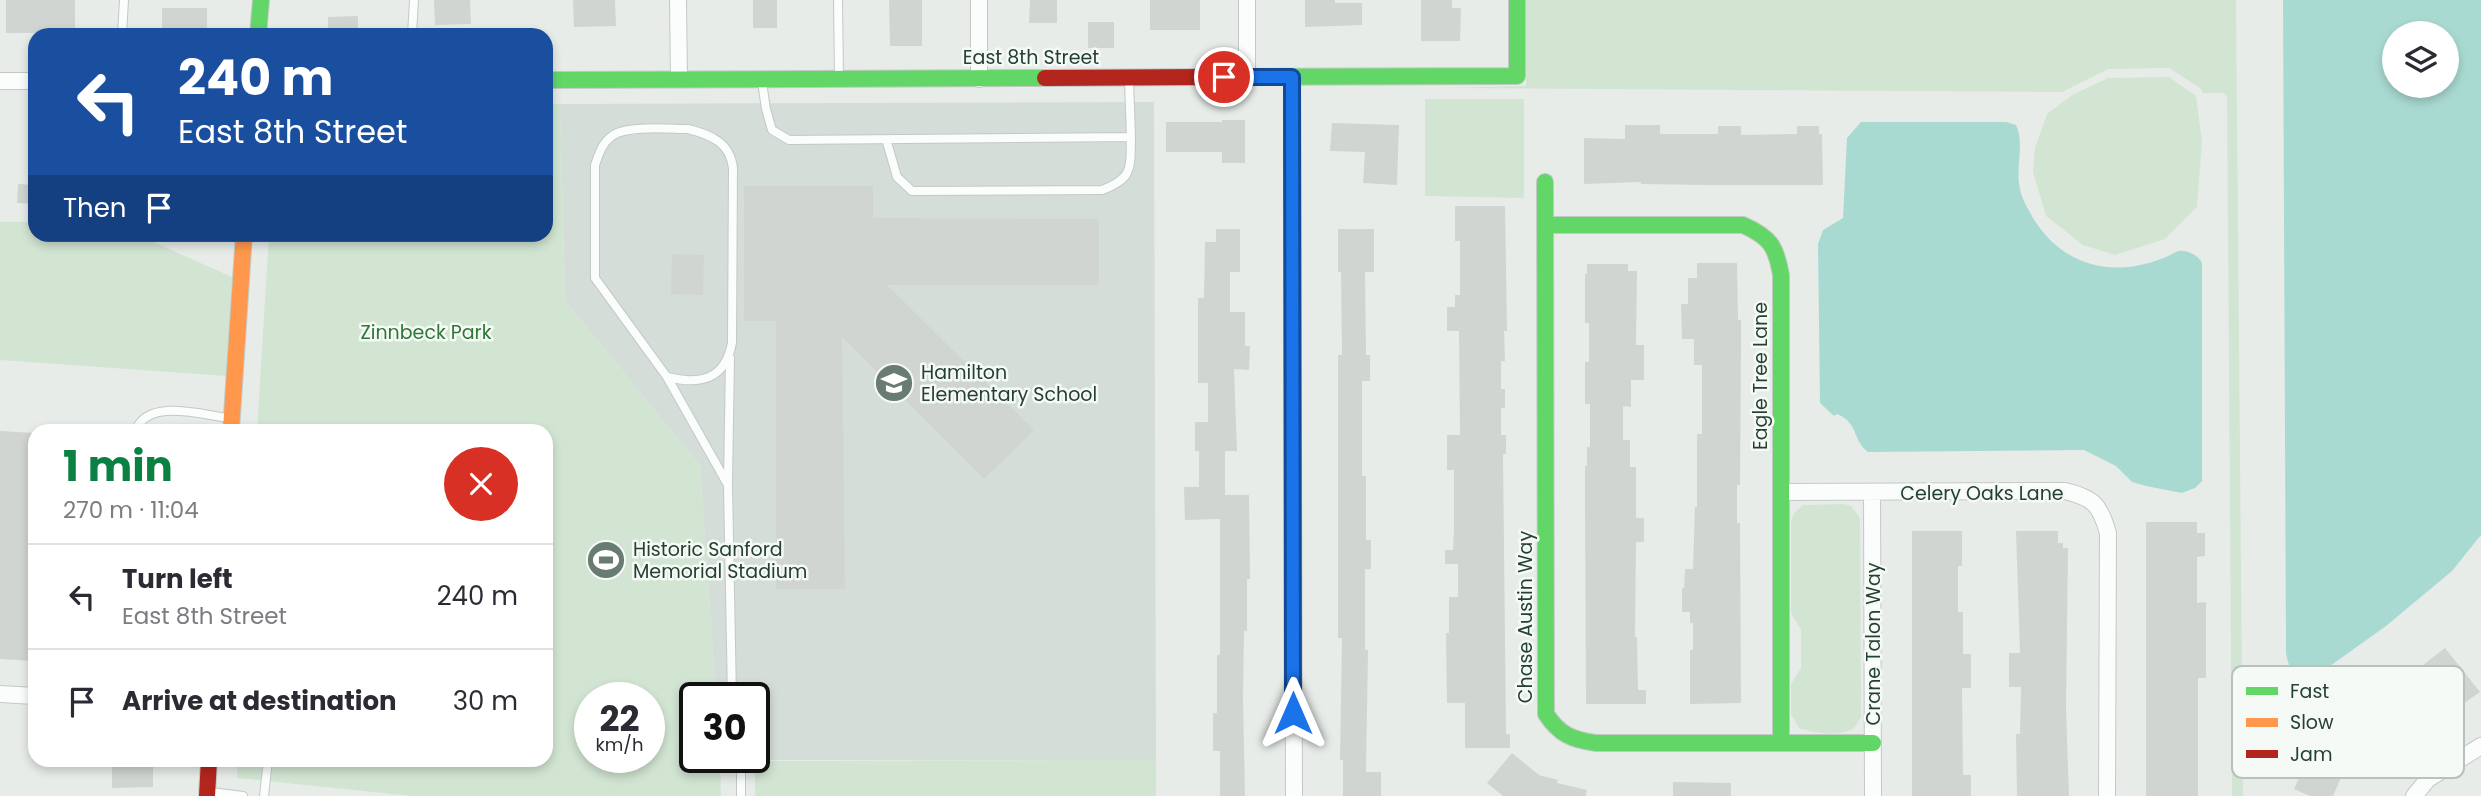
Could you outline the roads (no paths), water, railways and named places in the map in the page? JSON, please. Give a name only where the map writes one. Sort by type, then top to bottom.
[{"type":"street","points":[[259,28],[261,0]]},
{"type":"street","points":[[678,0],[679,79]]},
{"type":"street","points":[[979,0],[979,79]]},
{"type":"street","points":[[1247,0],[1247,77]]},
{"type":"street","name":"East 8th Street","points":[[553,80],[1517,76],[1517,0]]},
{"type":"street","points":[[1292,77],[1294,796]]},
{"type":"street","points":[[0,81],[28,81]]},
{"type":"street","name":"Chase Austin Way","points":[[1545,182],[1546,714],[1556,730],[1571,740],[1596,743],[1873,743]]},
{"type":"street","name":"Eagle Tree Lane","points":[[1545,225],[1744,225],[1763,233],[1776,250],[1781,275],[1781,743]]},
{"type":"street","points":[[231,424],[243,242]]},
{"type":"street","name":"Celery Oaks Lane","points":[[1781,492],[2065,491],[2085,496],[2101,511],[2108,533],[2107,796]]},
{"type":"street","name":"Crane Talon Way","points":[[1872,492],[1873,796]]},
{"type":"street","points":[[0,694],[28,696]]},
{"type":"street","points":[[2464,757],[2481,746]]},
{"type":"street","points":[[207,794],[209,767]]},
{"type":"street","points":[[2414,796],[2430,778]]},
{"type":"lane","points":[[122,28],[124,0]]},
{"type":"lane","points":[[412,28],[414,0]]},
{"type":"lane","points":[[838,0],[839,79]]},
{"type":"lane","points":[[886,139],[897,177],[912,191],[1102,190],[1121,183],[1130,171],[1129,78]]},
{"type":"lane","points":[[762,79],[772,130],[789,139],[1131,137]]},
{"type":"lane","points":[[728,485],[667,377],[596,278],[595,164],[600,150],[612,135],[631,130],[688,129],[702,132],[721,142],[731,154],[733,182],[728,485],[732,682]]},
{"type":"lane","points":[[667,377],[682,380],[707,379],[726,363],[730,352]]},
{"type":"lane","points":[[139,424],[142,419],[156,411],[231,424]]},
{"type":"lane","points":[[264,796],[267,767]]},
{"type":"lane","points":[[741,773],[741,796]]},
{"type":"lane","points":[[207,794],[243,796]]},
{"type":"water","points":[[2283,0],[2481,0],[2481,535],[2452,571],[2386,626],[2330,666],[2290,666],[2286,652]]},
{"type":"water","points":[[1861,122],[2006,122],[2016,125],[2020,140],[2019,181],[2022,196],[2033,218],[2062,250],[2079,260],[2118,268],[2138,266],[2178,251],[2185,251],[2200,260],[2202,481],[2195,488],[2182,493],[2132,482],[2116,466],[2084,450],[1868,452],[1859,442],[1849,422],[1837,414],[1834,416],[1820,403],[1818,244],[1823,230],[1843,218],[1847,138]]},
{"type":"place","name":"Hamilton Elementary School","points":[[894,383]]},
{"type":"place","name":"Historic Sanford Memorial Stadium","points":[[606,560]]},
{"type":"park label","name":"Zinnbeck Park","points":[[426,332]]}]
